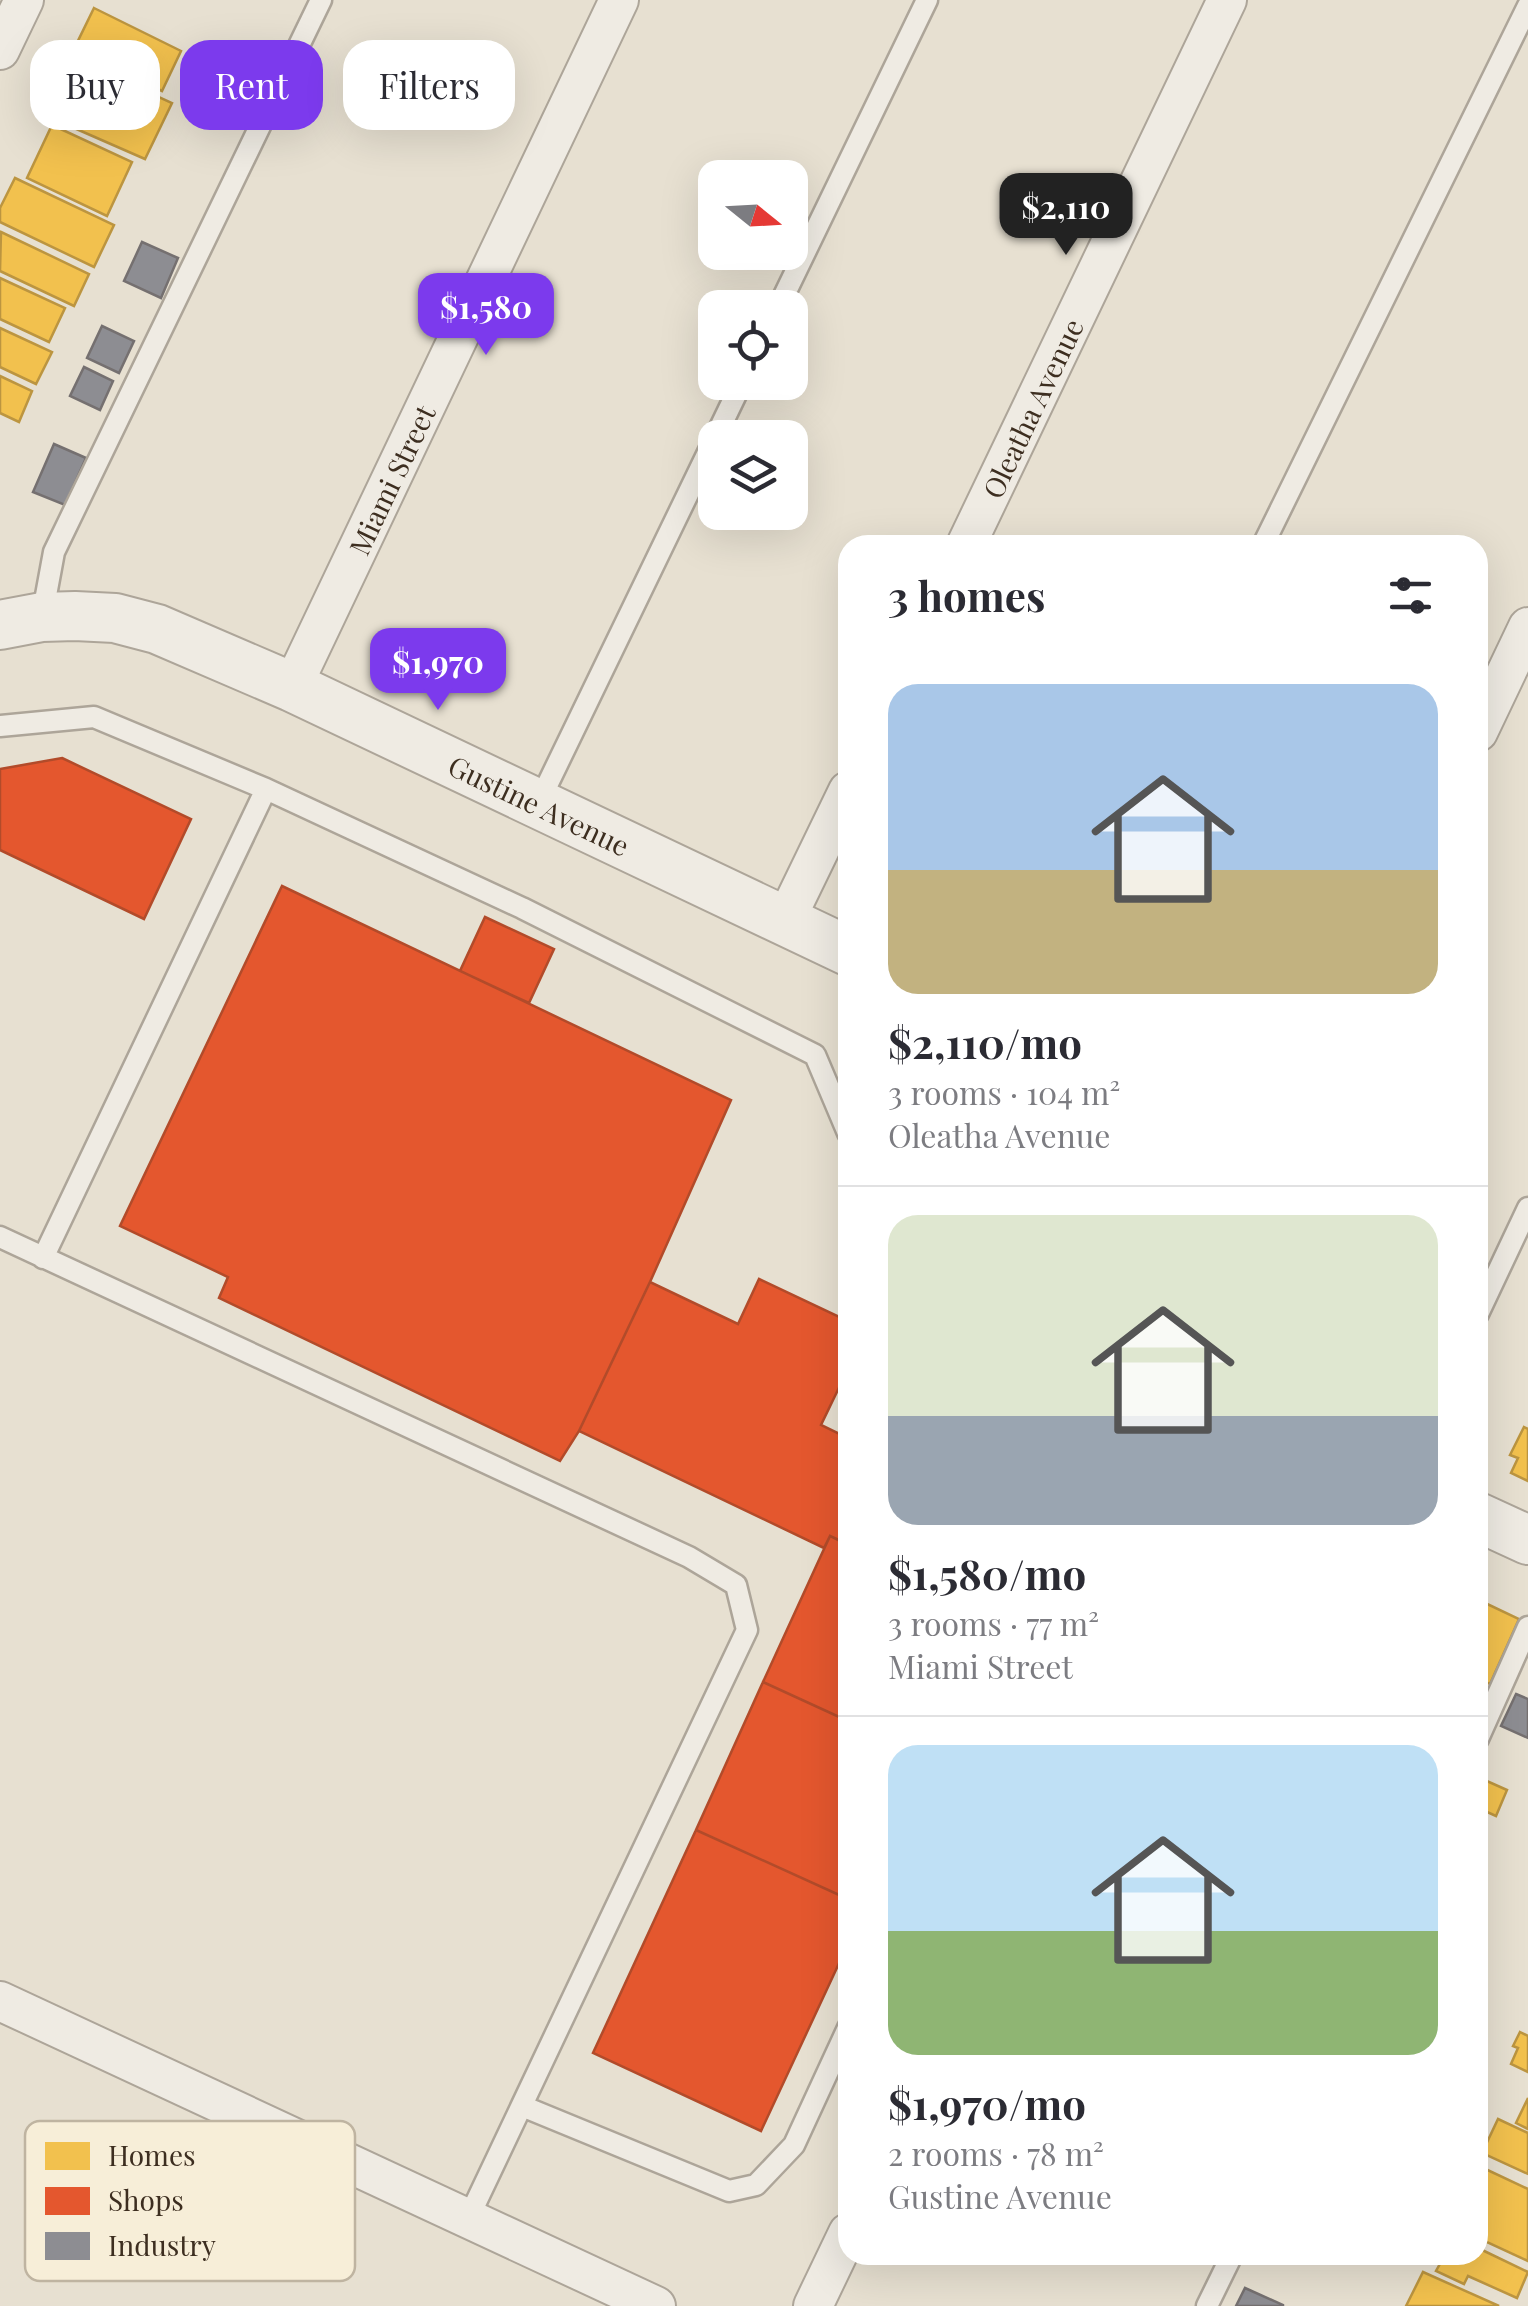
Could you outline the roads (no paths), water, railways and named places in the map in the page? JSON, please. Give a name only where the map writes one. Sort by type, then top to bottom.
[{"type":"street","points":[[0,50],[24,0]]},
{"type":"street","name":"Miami Street","points":[[292,687],[618,0]]},
{"type":"street","name":"Oleatha Avenue","points":[[971,535],[1228,0]]},
{"type":"street","name":"Gustine Avenue","points":[[21,621],[115,618],[157,629],[292,687],[838,946]]},
{"type":"street","points":[[1488,711],[1528,627]]},
{"type":"street","points":[[786,919],[838,812]]},
{"type":"street","points":[[1488,1522],[1528,1540]]},
{"type":"street","points":[[0,2002],[258,2121]]},
{"type":"street","points":[[355,2166],[656,2306]]},
{"type":"street","points":[[813,2306],[838,2254]]},
{"type":"lane","points":[[21,621],[321,0]]},
{"type":"lane","points":[[787,290],[927,0]]},
{"type":"lane","points":[[1268,535],[1528,6]]},
{"type":"lane","points":[[538,804],[698,473]]},
{"type":"lane","points":[[0,726],[94,718],[266,788],[522,908],[815,1055],[838,1109]]},
{"type":"lane","points":[[44,1258],[266,788]]},
{"type":"lane","points":[[1488,1293],[1528,1208]]},
{"type":"lane","points":[[0,1237],[690,1557],[736,1585],[748,1630],[468,2218]]},
{"type":"lane","points":[[1488,1717],[1528,1627]]},
{"type":"lane","points":[[522,2106],[730,2191],[756,2185],[794,2145],[838,2050]]},
{"type":"lane","points":[[1207,2306],[1227,2265]]}]
